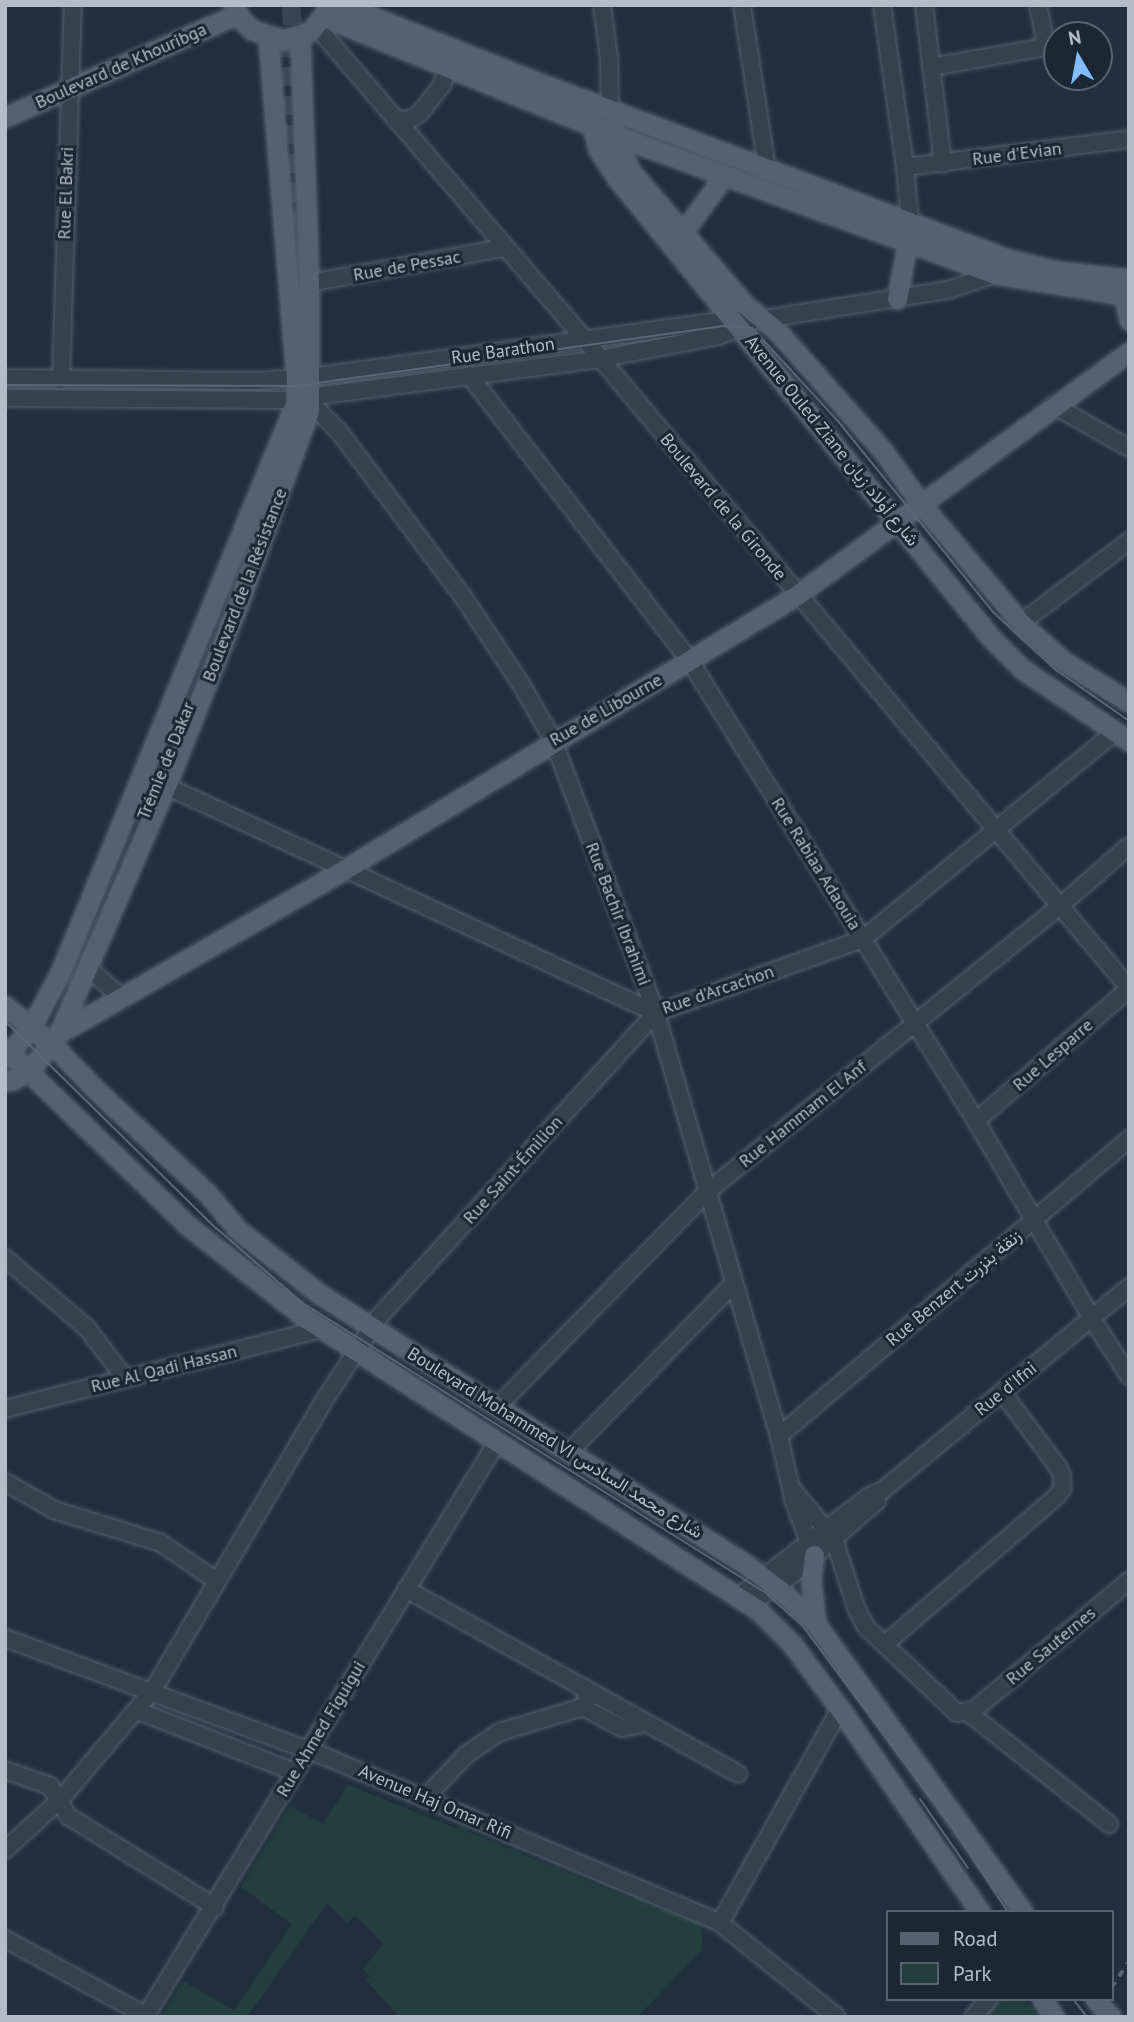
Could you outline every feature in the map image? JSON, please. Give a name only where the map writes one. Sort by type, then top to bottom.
[{"type":"main road","points":[[343,5],[767,169],[909,232],[995,274],[1127,290]]},
{"type":"main road","name":"Boulevard de Khouribga","points":[[5,117],[235,10]]},
{"type":"main road","points":[[235,10],[252,30],[268,37],[282,40],[317,21],[446,67],[724,176],[909,232],[1127,290]]},
{"type":"main road","name":"Boulevard de la Résistance","points":[[304,378],[317,21]]},
{"type":"main road","name":"Boulevard de la Résistance","points":[[5,1081],[29,1071],[56,1038],[166,786],[239,602],[307,399],[268,37]]},
{"type":"main road","name":"Avenue Ouled Ziane شارع أولاد زيان","points":[[586,100],[589,124],[598,149],[616,177],[1012,661],[1122,737]]},
{"type":"main road","name":"Avenue Ouled Ziane شارع أولاد زيان","points":[[610,108],[615,133],[632,173],[744,304],[764,319],[883,451],[921,504],[1021,623],[1063,661],[1129,702]]},
{"type":"main road","points":[[682,232],[724,176]]},
{"type":"main road","points":[[897,299],[909,232]]},
{"type":"main road","points":[[1127,290],[1129,320]]},
{"type":"main road","name":"Rue de Libourne","points":[[56,1038],[121,997],[345,869],[553,740],[797,595],[1053,405],[1129,352]]},
{"type":"main road","name":"Boulevard de la Résistance","points":[[6,1053],[31,1028],[60,973],[307,399]]},
{"type":"main road","name":"Trémie de Dakar","points":[[60,973],[76,950],[282,463],[90,942],[83,974]]},
{"type":"main road","name":"Boulevard Mohammed VI شارع محمد السادس","points":[[5,1006],[31,1028],[56,1038],[96,1090],[207,1193],[238,1230],[321,1296],[498,1406],[770,1582],[816,1624],[1022,1910]]},
{"type":"main road","name":"Boulevard Mohammed VI شارع محمد السادس","points":[[6,1053],[29,1071],[187,1225],[322,1329],[744,1601],[779,1630],[841,1709],[979,1910]]},
{"type":"main road","points":[[812,1549],[811,1581],[816,1624]]},
{"type":"main road","points":[[1043,2001],[1054,2017]]},
{"type":"main road","points":[[1097,2001],[1111,2017]]},
{"type":"street","name":"Rue El Bakri","points":[[61,380],[73,5]]},
{"type":"street","points":[[602,5],[609,58],[610,108]]},
{"type":"street","points":[[742,5],[767,169]]},
{"type":"street","points":[[882,5],[905,167],[909,232]]},
{"type":"street","points":[[924,5],[943,163]]},
{"type":"street","points":[[931,67],[1040,48],[1045,39],[1038,5]]},
{"type":"street","name":"Boulevard de la Gironde","points":[[317,21],[395,119],[585,340],[1129,988]]},
{"type":"street","points":[[395,119],[409,120],[419,113],[443,84],[446,67]]},
{"type":"street","name":"Rue d'Evian","points":[[905,167],[1129,139]]},
{"type":"street","name":"Rue de Pessac","points":[[309,283],[504,248]]},
{"type":"street","points":[[5,398],[267,401],[307,399],[599,359],[719,336],[737,323],[961,288],[995,274]]},
{"type":"street","name":"Rue Barathon","points":[[5,378],[257,381],[304,378],[585,340],[737,323]]},
{"type":"street","name":"Rue Rabiaa Adaouia","points":[[469,375],[690,661],[976,1121],[1033,1221],[1129,1376]]},
{"type":"street","name":"Rue Bachir Ibrahimi","points":[[307,399],[341,433],[464,598],[553,740],[656,1013],[792,1489],[812,1549]]},
{"type":"street","points":[[1053,405],[1129,448]]},
{"type":"street","points":[[1021,623],[1129,541]]},
{"type":"street","name":"Rue d'Arcachon","points":[[166,786],[656,1013],[863,939],[996,831],[1122,737]]},
{"type":"street","name":"Rue Hammam El Anf","points":[[498,1406],[708,1191],[1129,846]]},
{"type":"street","points":[[83,974],[121,997]]},
{"type":"street","name":"Rue Lesparre","points":[[976,1121],[1129,988]]},
{"type":"street","name":"Rue Saint-Émilion","points":[[5,1850],[60,1800],[153,1690],[215,1580],[355,1350],[372,1327],[656,1013]]},
{"type":"street","name":"Rue Benzert زنقة بنزرت","points":[[779,1436],[1129,1139]]},
{"type":"street","points":[[5,1258],[88,1328],[125,1378]]},
{"type":"street","points":[[569,1452],[733,1284]]},
{"type":"street","name":"Rue d'Ifni","points":[[744,1601],[812,1549],[869,1496],[883,1490],[1129,1287]]},
{"type":"street","name":"Rue Al Qadi Hassan","points":[[5,1409],[322,1329]]},
{"type":"street","points":[[885,1644],[1057,1496],[1063,1483],[1058,1467],[1002,1392]]},
{"type":"street","name":"Rue Ahmed Figuigui","points":[[145,2016],[215,1907],[294,1772],[498,1442]]},
{"type":"street","points":[[5,1482],[54,1510],[161,1543],[215,1580]]},
{"type":"street","name":"Rue Bachir Ibrahimi","points":[[792,1489],[830,1534]]},
{"type":"street","points":[[830,1534],[861,1618],[885,1644],[951,1711],[971,1712],[1109,1824]]},
{"type":"street","name":"Rue Sauternes","points":[[971,1712],[1128,1584]]},
{"type":"street","points":[[406,1589],[514,1652],[738,1774]]},
{"type":"street","name":"Avenue Haj Omar Rifi","points":[[5,1638],[153,1690],[426,1797],[720,1923],[837,2017]]},
{"type":"street","points":[[426,1797],[467,1754],[500,1732],[583,1707],[588,1699],[584,1688]]},
{"type":"street","points":[[583,1707],[622,1728],[645,1723]]},
{"type":"street","points":[[720,1923],[841,1709]]},
{"type":"street","points":[[136,1710],[294,1772]]},
{"type":"street","points":[[5,1770],[50,1786],[68,1816],[215,1907]]},
{"type":"street","points":[[5,1939],[145,2016]]},
{"type":"street","points":[[973,2017],[987,2001]]},
{"type":"green space","points":[[348,1785],[458,1829],[461,1824],[469,1832],[634,1900],[638,1895],[644,1897],[645,1903],[701,1924],[703,1949],[637,2017],[399,2017],[366,1980],[370,1976],[363,1969],[383,1944],[355,1915],[347,1923],[327,1903],[247,2017],[162,2017],[183,1981],[234,2011],[292,1924],[241,1887],[290,1806],[323,1824]]},
{"type":"green space","points":[[995,2001],[1026,2001],[1041,2017],[982,2017]]},
{"type":"tunnel","points":[[291,5],[295,53]]},
{"type":"tunnel","points":[[283,38],[294,245]]},
{"type":"tram line","points":[[5,385],[296,386],[722,326],[752,328],[837,420],[993,612],[1056,670],[1129,721]]},
{"type":"tram line","points":[[5,1021],[216,1228],[301,1302],[766,1593],[802,1625],[951,1825],[1007,1910]]},
{"type":"tram line","points":[[920,1799],[968,1868]]},
{"type":"tram line","points":[[1075,2001],[1087,2017]]},
{"type":"railway","points":[[1113,1985],[1129,1961]]}]
